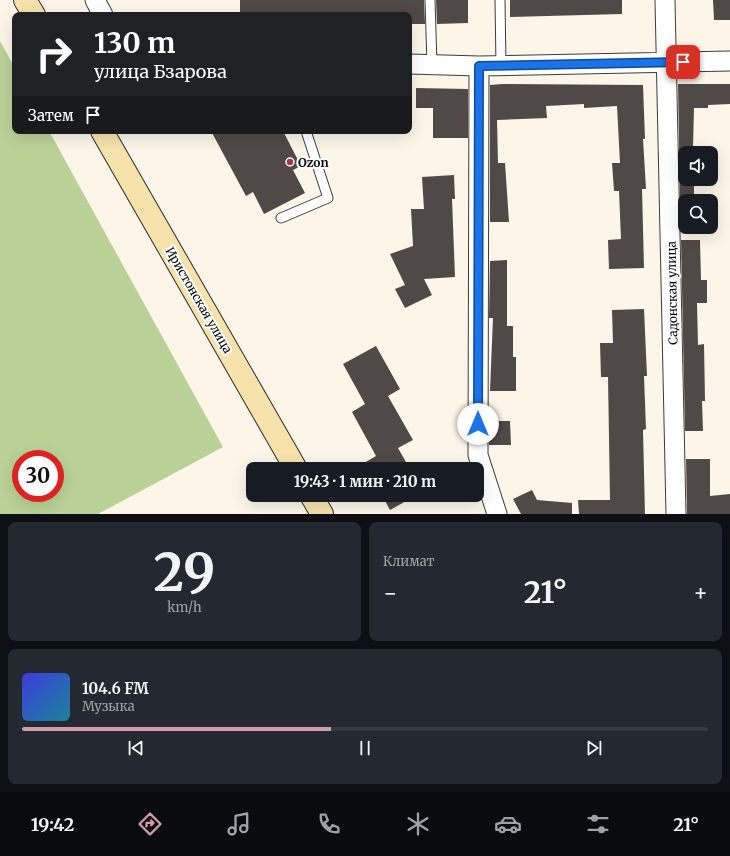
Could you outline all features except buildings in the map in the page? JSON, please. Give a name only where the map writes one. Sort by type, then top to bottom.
[{"type":"main road","points":[[25,0],[32,12]]},
{"type":"main road","name":"Иристонская улица","points":[[104,134],[292,462]]},
{"type":"main road","points":[[315,502],[322,514]]},
{"type":"street","points":[[95,0],[101,12]]},
{"type":"street","name":"Садонская улица","points":[[665,0],[668,62],[676,514]]},
{"type":"street","points":[[412,64],[501,66],[730,61]]},
{"type":"street","points":[[479,66],[478,455],[497,514]]},
{"type":"lane","points":[[430,0],[432,65]]},
{"type":"lane","points":[[500,0],[501,66]]},
{"type":"lane","points":[[281,218],[328,198],[307,134]]},
{"type":"green space","points":[[0,41],[12,63],[12,134],[51,134],[223,447],[98,514],[0,514]]},
{"type":"place","name":"Ozon","points":[[290,162]]},
{"type":"route","points":[[478,424],[479,66],[683,62]]}]
